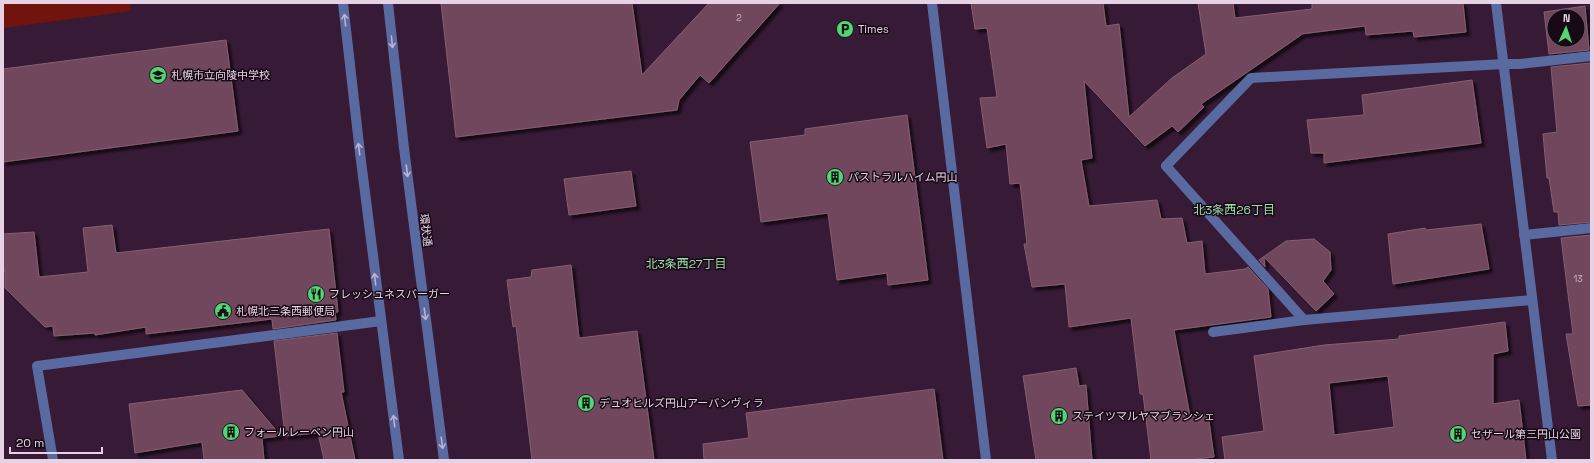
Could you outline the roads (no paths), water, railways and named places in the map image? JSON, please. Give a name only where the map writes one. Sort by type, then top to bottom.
[{"type":"street","points":[[343,3],[399,460]]},
{"type":"street","name":"環状通","points":[[388,3],[404,152],[444,460]]},
{"type":"street","points":[[932,3],[986,460]]},
{"type":"street","points":[[1496,3],[1552,460]]},
{"type":"street","points":[[1304,320],[1166,166],[1251,78],[1520,64],[1591,56]]},
{"type":"street","points":[[1524,235],[1591,228]]},
{"type":"street","points":[[1213,332],[1304,320],[1532,300]]},
{"type":"street","points":[[52,460],[37,366],[381,321]]},
{"type":"place","name":"Times","points":[[845,29]]},
{"type":"place","name":"札幌市立向陵中学校","points":[[158,75]]},
{"type":"place","name":"パストラルハイム円山","points":[[835,177]]},
{"type":"place","name":"フレッシュネスバーガー","points":[[316,294]]},
{"type":"place","name":"札幌北三条西郵便局","points":[[223,311]]},
{"type":"place","name":"デュオヒルズ円山アーバンヴィラ","points":[[586,403]]},
{"type":"place","name":"ステイツマルヤマブランシェ","points":[[1059,416]]},
{"type":"place","name":"フォールレーベン円山","points":[[231,432]]},
{"type":"place","name":"セザール第三円山公園","points":[[1458,434]]},
{"type":"district","name":"北3条西26丁目","points":[[1234,210]]},
{"type":"district","name":"北3条西27丁目","points":[[686,264]]}]
